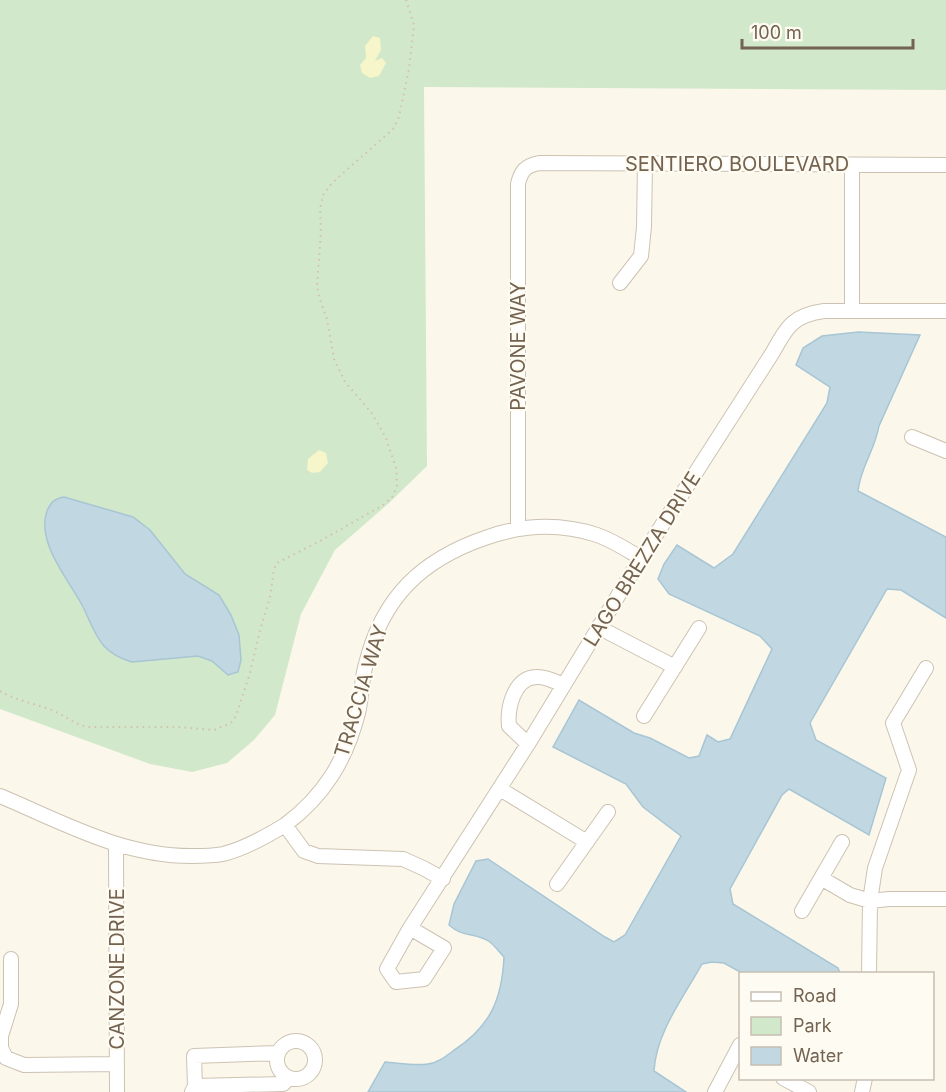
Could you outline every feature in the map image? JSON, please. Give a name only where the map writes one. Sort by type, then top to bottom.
[{"type":"street","name":"SENTIERO BOULEVARD","points":[[528,165],[539,163],[946,165]]},
{"type":"street","points":[[620,283],[641,256],[645,164]]},
{"type":"street","name":"PAVONE WAY","points":[[518,529],[518,184],[521,173],[528,165]]},
{"type":"street","points":[[852,165],[852,311]]},
{"type":"street","name":"LAGO BREZZA DRIVE","points":[[410,928],[500,789],[641,558],[773,352],[783,332],[796,319],[807,314],[852,311],[946,311]]},
{"type":"street","points":[[912,436],[946,452]]},
{"type":"street","name":"TRACCIA WAY","points":[[0,796],[117,845],[163,855],[222,854],[238,849],[285,825],[306,810],[321,792],[336,770],[358,712],[366,663],[376,631],[391,602],[414,578],[440,558],[472,542],[502,532],[533,526],[563,528],[598,535],[641,558]]},
{"type":"street","points":[[598,627],[675,667]]},
{"type":"street","points":[[644,717],[699,628]]},
{"type":"street","points":[[868,972],[870,901],[875,868],[909,770],[893,723],[926,669]]},
{"type":"street","points":[[528,744],[509,726],[509,705],[514,694],[523,681],[536,677],[564,685]]},
{"type":"street","points":[[500,789],[587,842]]},
{"type":"street","points":[[557,884],[608,812]]},
{"type":"street","points":[[285,825],[304,851],[318,856],[403,859],[443,879]]},
{"type":"street","points":[[802,911],[842,842]]},
{"type":"street","name":"CANZONE DRIVE","points":[[117,845],[117,1092]]},
{"type":"street","points":[[821,878],[850,895],[870,901],[889,898],[946,899]]},
{"type":"street","points":[[11,959],[11,1004],[1,1036],[1,1048],[6,1058],[24,1065],[117,1064]]},
{"type":"street","points":[[295,1041],[308,1046],[315,1059],[310,1073],[296,1079],[289,1078],[278,1068],[276,1061],[281,1047],[295,1041]]},
{"type":"street","points":[[715,1092],[739,1052]]},
{"type":"street","points":[[278,1053],[194,1056],[194,1089],[283,1084],[289,1078]]},
{"type":"street","points":[[787,1080],[809,1092]]},
{"type":"path","points":[[0,691],[88,727],[178,727],[214,730],[224,727],[234,720],[246,688],[277,563],[383,505],[393,496],[398,477],[391,450],[371,412],[345,382],[339,371],[334,359],[327,319],[319,297],[317,278],[321,232],[320,209],[323,195],[332,183],[393,129],[399,117],[409,69],[414,26],[406,0]]},
{"type":"green space","points":[[0,0],[946,0],[946,90],[424,87],[427,466],[335,550],[301,614],[275,715],[254,740],[227,763],[192,772],[150,764],[0,709]]},
{"type":"sand","points":[[373,36],[380,38],[381,50],[375,61],[382,58],[386,63],[379,76],[370,78],[362,73],[360,65],[366,58],[365,46]]},
{"type":"sand","points":[[319,450],[326,453],[328,463],[320,472],[312,473],[307,470],[308,459]]},
{"type":"water","points":[[858,332],[920,335],[879,426],[858,491],[946,537],[946,618],[901,590],[887,589],[810,723],[816,740],[886,778],[869,835],[789,789],[782,795],[730,889],[733,904],[838,968],[840,972],[740,972],[724,963],[702,964],[665,1029],[654,1071],[686,1092],[368,1092],[385,1062],[417,1065],[438,1061],[466,1042],[492,1011],[500,986],[504,957],[485,939],[459,932],[449,925],[454,904],[476,861],[488,859],[614,942],[625,935],[681,836],[643,807],[626,784],[553,747],[579,700],[634,733],[650,738],[689,758],[699,756],[707,735],[718,742],[730,739],[772,649],[760,636],[669,594],[658,579],[664,564],[677,545],[714,568],[733,554],[827,403],[830,387],[796,365],[803,348],[822,336]]},
{"type":"water","points":[[64,497],[133,517],[150,530],[185,574],[219,595],[239,635],[241,660],[238,672],[228,675],[212,661],[198,656],[132,662],[117,656],[100,642],[82,605],[55,560],[46,535],[45,523],[48,508],[55,500]]}]
